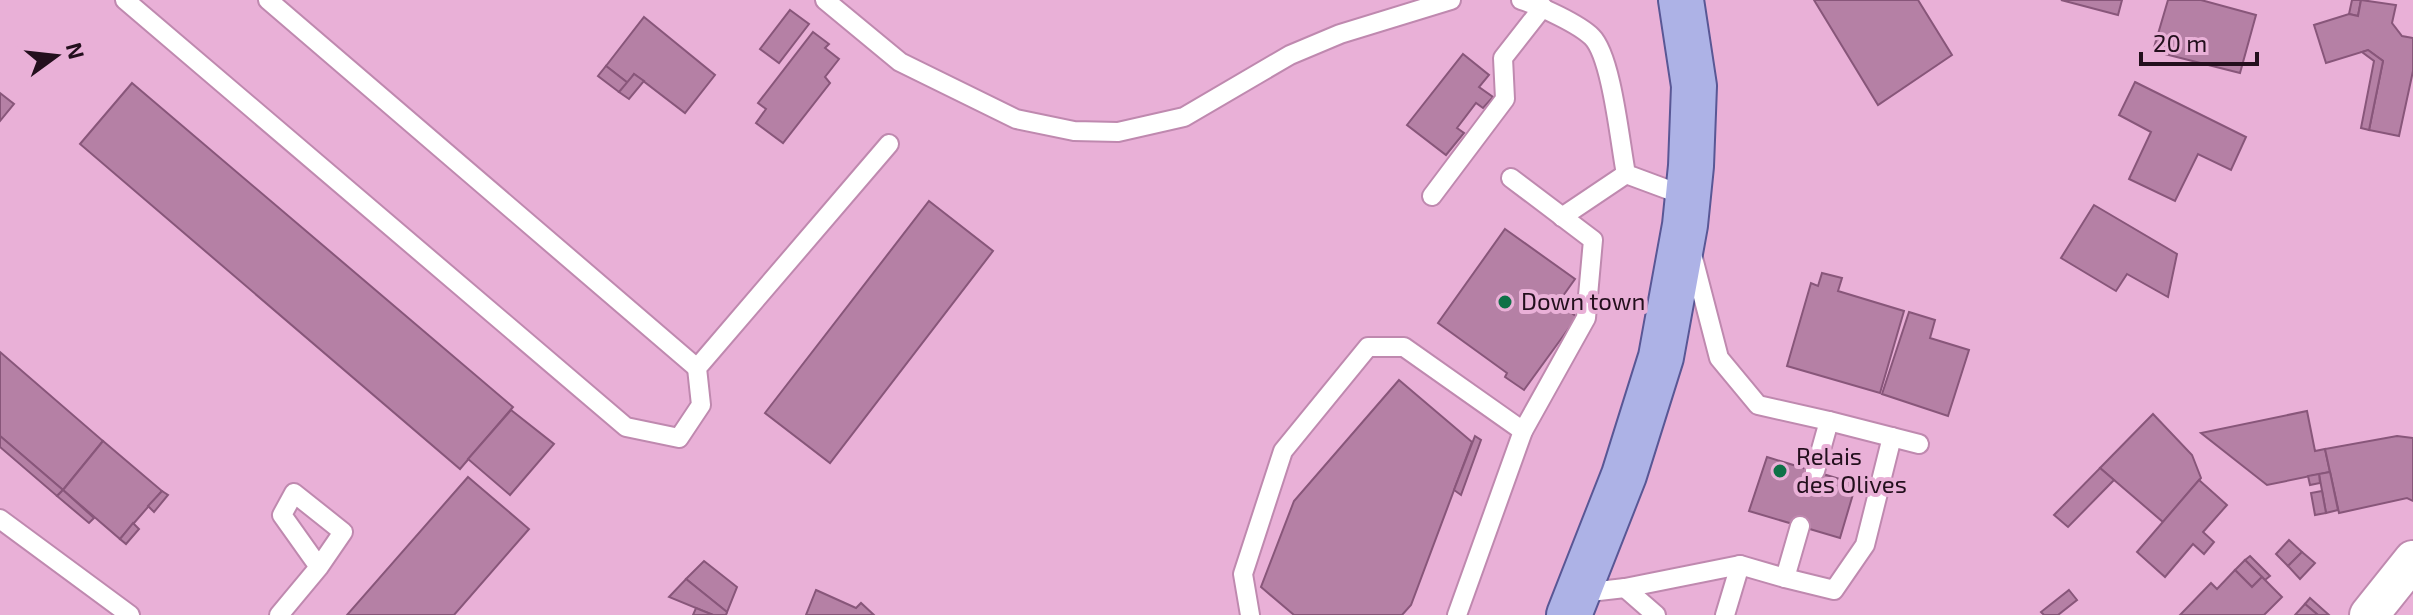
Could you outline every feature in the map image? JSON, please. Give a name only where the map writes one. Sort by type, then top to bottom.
[{"type":"main road","points":[[1574,604],[1624,475],[1661,357],[1687,211],[1694,86],[1681,0]]},
{"type":"street","points":[[2369,615],[2413,560]]},
{"type":"lane","points":[[125,0],[626,427],[679,438],[701,405],[697,368],[268,0]]},
{"type":"lane","points":[[825,0],[900,62],[1016,119],[1074,131],[1118,132],[1184,117],[1290,55],[1340,34],[1451,0]]},
{"type":"lane","points":[[1521,0],[1543,7],[1592,37],[1605,59],[1626,174],[1687,211],[1719,358],[1758,405],[1919,444]]},
{"type":"lane","points":[[1432,196],[1505,99],[1503,58],[1543,7]]},
{"type":"lane","points":[[697,368],[889,144]]},
{"type":"lane","points":[[1562,217],[1626,174]]},
{"type":"lane","points":[[1457,615],[1523,431],[1586,318],[1593,240],[1511,178]]},
{"type":"lane","points":[[1250,615],[1243,574],[1283,451],[1368,347],[1404,347],[1523,431]]},
{"type":"lane","points":[[1815,471],[1829,421]]},
{"type":"lane","points":[[1574,604],[1625,588],[1740,565],[1834,590],[1865,545],[1892,437]]},
{"type":"lane","points":[[0,519],[130,615]]},
{"type":"lane","points":[[1785,578],[1800,526]]},
{"type":"lane","points":[[1725,615],[1740,565]]},
{"type":"lane","points":[[279,615],[319,567]]},
{"type":"lane","points":[[1625,588],[1656,615]]},
{"type":"building","points":[[1814,0],[1918,0],[1952,55],[1878,105]]},
{"type":"building","points":[[2061,0],[2122,0],[2118,15]]},
{"type":"building","points":[[2168,0],[2201,0],[2256,15],[2240,73],[2153,51]]},
{"type":"building","points":[[2352,0],[2361,0],[2358,16],[2349,14]]},
{"type":"building","points":[[2361,0],[2396,5],[2392,23],[2402,36],[2413,38],[2413,71],[2399,136],[2369,130],[2383,61],[2368,50],[2326,63],[2314,25],[2349,14],[2358,16]]},
{"type":"building","points":[[790,10],[809,24],[779,63],[760,49]]},
{"type":"building","points":[[644,17],[715,75],[685,113],[634,74],[628,83],[606,66]]},
{"type":"building","points":[[813,32],[829,44],[825,48],[839,59],[825,77],[830,83],[783,143],[756,123],[766,109],[758,103]]},
{"type":"building","points":[[2368,50],[2383,61],[2369,130],[2361,128],[2374,61],[2362,52]]},
{"type":"building","points":[[1463,54],[1489,75],[1479,87],[1493,97],[1483,108],[1476,103],[1457,128],[1464,133],[1446,155],[1407,125]]},
{"type":"building","points":[[606,66],[628,83],[619,92],[598,76]]},
{"type":"building","points":[[634,74],[644,81],[629,99],[619,92]]},
{"type":"building","points":[[2135,82],[2246,137],[2231,170],[2198,154],[2175,201],[2129,179],[2151,132],[2119,115]]},
{"type":"building","points":[[132,83],[513,407],[460,469],[80,144]]},
{"type":"building","points":[[0,93],[14,104],[0,121]]},
{"type":"building","points":[[929,201],[993,251],[830,463],[765,413]]},
{"type":"building","points":[[2094,205],[2177,254],[2168,297],[2127,274],[2116,291],[2061,258]]},
{"type":"building","points":[[1505,229],[1575,279],[1558,303],[1577,317],[1524,390],[1505,377],[1507,373],[1438,323]]},
{"type":"building","points":[[1822,273],[1842,278],[1838,291],[1904,311],[1880,393],[1787,366],[1811,283],[1818,286]]},
{"type":"building","points":[[1909,312],[1935,320],[1930,338],[1969,350],[1948,416],[1882,394]]},
{"type":"building","points":[[0,352],[103,441],[63,490],[0,436]]},
{"type":"building","points":[[1399,380],[1472,442],[1411,605],[1402,615],[1294,615],[1261,587],[1294,501]]},
{"type":"building","points":[[511,410],[554,444],[510,495],[468,459]]},
{"type":"building","points":[[2307,411],[2315,451],[2325,449],[2330,472],[2267,485],[2201,433]]},
{"type":"building","points":[[2153,414],[2192,455],[2201,478],[2163,522],[2100,468]]},
{"type":"building","points":[[0,436],[63,490],[57,496],[0,447]]},
{"type":"building","points":[[1475,436],[1481,440],[1461,495],[1454,490]]},
{"type":"building","points":[[2397,436],[2413,438],[2413,501],[2407,498],[2339,513],[2325,449]]},
{"type":"building","points":[[103,441],[162,491],[120,539],[63,490]]},
{"type":"building","points":[[1767,457],[1856,484],[1840,538],[1749,511]]},
{"type":"building","points":[[2100,468],[2114,480],[2068,527],[2054,515]]},
{"type":"building","points":[[2330,472],[2338,510],[2326,513],[2319,474]]},
{"type":"building","points":[[2319,474],[2320,483],[2310,485],[2308,476]]},
{"type":"building","points":[[468,477],[529,529],[454,615],[347,615]]},
{"type":"building","points":[[2199,480],[2227,505],[2203,532],[2214,542],[2204,554],[2193,544],[2165,577],[2137,552]]},
{"type":"building","points":[[63,490],[94,518],[89,523],[57,496]]},
{"type":"building","points":[[162,491],[168,495],[154,512],[148,506]]},
{"type":"building","points":[[2322,491],[2326,513],[2315,515],[2311,493]]},
{"type":"building","points":[[133,523],[139,529],[126,544],[120,539]]},
{"type":"building","points":[[2289,540],[2302,552],[2288,566],[2276,554]]},
{"type":"building","points":[[2302,552],[2315,563],[2300,579],[2288,566]]},
{"type":"building","points":[[2250,556],[2270,576],[2265,580],[2245,560]]},
{"type":"building","points":[[2245,560],[2262,577],[2252,587],[2235,570]]},
{"type":"building","points":[[704,561],[737,587],[727,612],[686,579]]},
{"type":"building","points":[[2235,570],[2252,587],[2262,577],[2282,597],[2264,615],[2180,615],[2211,583],[2217,589]]},
{"type":"building","points":[[686,579],[727,612],[726,615],[713,615],[669,597]]},
{"type":"building","points":[[816,590],[856,608],[861,603],[874,615],[806,615]]},
{"type":"building","points":[[2069,590],[2077,600],[2058,615],[2044,615],[2041,612]]},
{"type":"building","points":[[2310,598],[2329,615],[2318,615],[2305,604]]},
{"type":"building","points":[[2305,604],[2318,615],[2295,615]]},
{"type":"building","points":[[696,608],[713,615],[693,615]]},
{"type":"place","name":"Down town","points":[[1505,302]]},
{"type":"place","name":"Relais des Olives","points":[[1780,471]]}]
